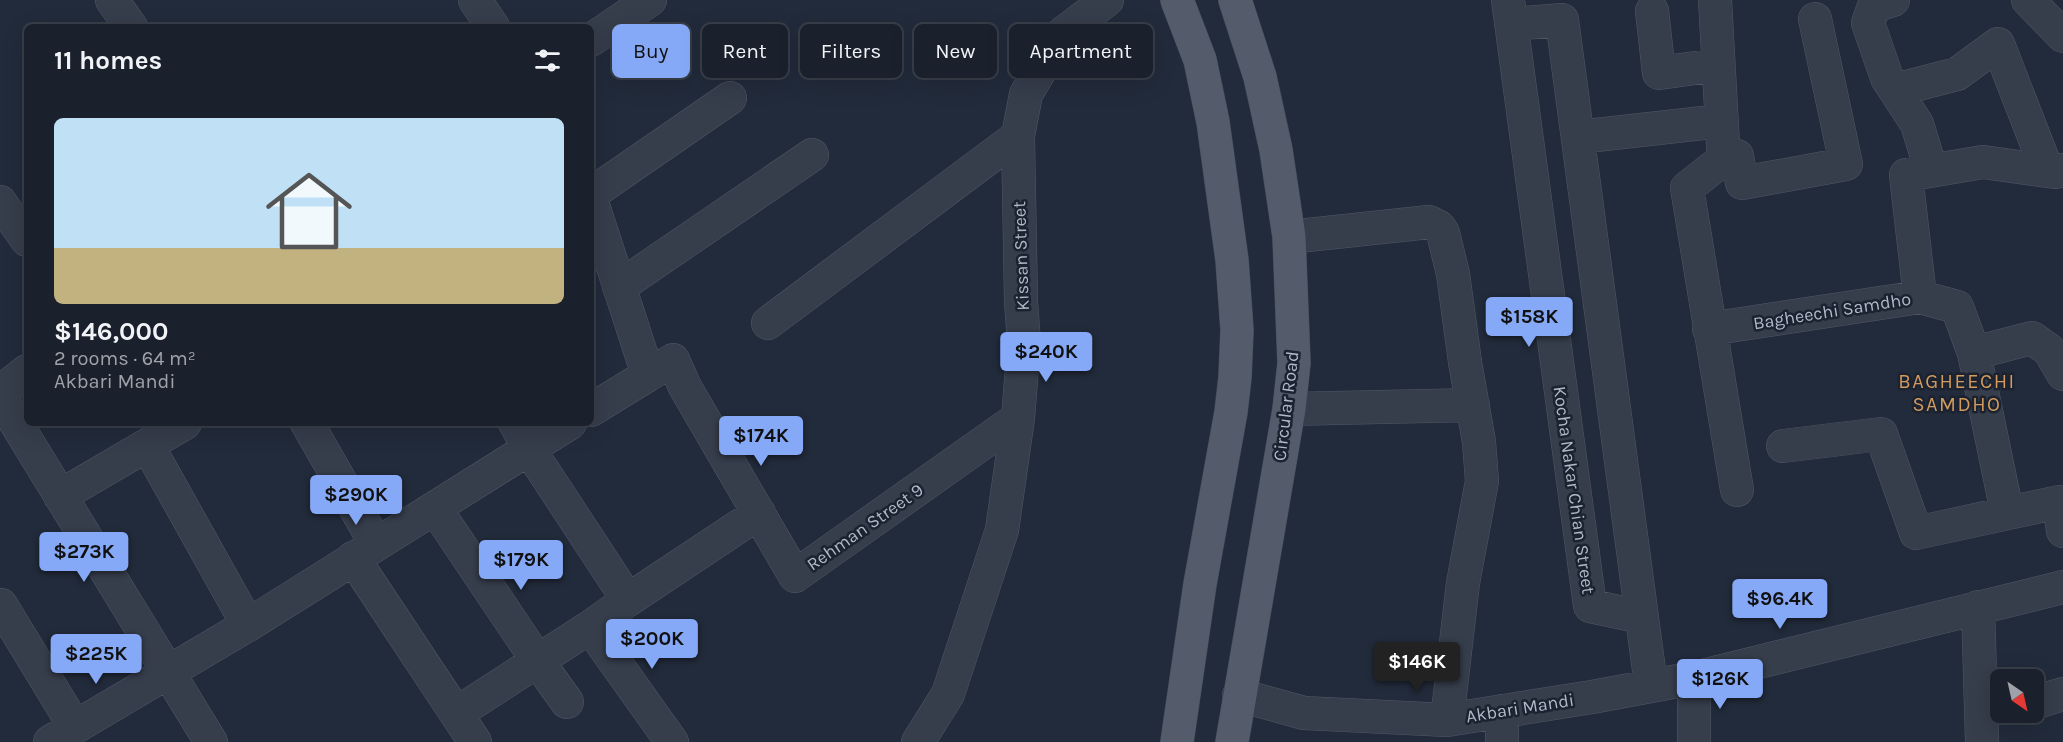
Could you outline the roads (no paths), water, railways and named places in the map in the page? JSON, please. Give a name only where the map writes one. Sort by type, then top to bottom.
[{"type":"main road","points":[[1177,0],[1200,60],[1213,122],[1232,260],[1237,330],[1231,412],[1200,585],[1177,742]]},
{"type":"main road","name":"Circular Road","points":[[1232,742],[1289,409],[1294,363],[1289,237],[1276,150],[1260,78],[1234,0]]},
{"type":"street","points":[[112,0],[129,24]]},
{"type":"street","points":[[475,0],[491,24]]},
{"type":"street","points":[[594,38],[650,0]]},
{"type":"street","name":"Kissan Street","points":[[918,742],[948,694],[1002,530],[1018,418],[1024,342],[1021,302],[1018,136],[1026,94],[1063,33],[1107,0]]},
{"type":"street","points":[[1715,0],[1724,162]]},
{"type":"street","points":[[1893,0],[1874,6],[1868,23],[1887,78],[1917,124],[1931,170]]},
{"type":"street","points":[[2028,0],[2063,36]]},
{"type":"street","points":[[1510,12],[1562,10],[1651,685]]},
{"type":"street","points":[[1652,11],[1659,73],[1717,65]]},
{"type":"street","name":"Kocha Nakar Chian Street","points":[[1510,12],[1590,606],[1642,616]]},
{"type":"street","points":[[1737,490],[1686,188],[1716,165],[1737,156],[1742,183],[1846,164],[1815,19]]},
{"type":"street","points":[[1895,90],[1957,74],[1998,44],[2055,170]]},
{"type":"street","points":[[594,194],[730,98]]},
{"type":"street","points":[[1578,137],[1721,121]]},
{"type":"street","points":[[768,323],[1018,136]]},
{"type":"street","points":[[619,287],[812,155]]},
{"type":"street","points":[[1920,297],[1906,175],[1983,162],[2055,170]]},
{"type":"street","points":[[0,202],[24,236]]},
{"type":"street","points":[[594,216],[597,237],[619,287],[648,375],[594,408]]},
{"type":"street","points":[[1289,237],[1429,222],[1439,227],[1443,233],[1453,274],[1479,442],[1482,481],[1463,584],[1447,720]]},
{"type":"street","name":"Bagheechi Samdho","points":[[1709,329],[1920,297],[1957,307],[1974,353],[2007,512]]},
{"type":"street","points":[[1974,353],[2032,338],[2049,350],[2063,374]]},
{"type":"street","name":"Rehman Street 9","points":[[648,375],[673,360],[685,387],[795,576],[1018,418]]},
{"type":"street","points":[[0,392],[24,373]]},
{"type":"street","points":[[0,397],[211,742]]},
{"type":"street","points":[[1289,409],[1473,405]]},
{"type":"street","points":[[60,496],[180,426]]},
{"type":"street","points":[[308,426],[364,551],[475,742]]},
{"type":"street","points":[[1,605],[63,735],[248,625],[435,507],[522,436],[559,426]]},
{"type":"street","points":[[1783,446],[1881,434],[1916,533],[2059,502],[2063,531]]},
{"type":"street","points":[[522,436],[628,600]]},
{"type":"street","points":[[148,446],[248,625]]},
{"type":"street","points":[[435,507],[567,702]]},
{"type":"street","points":[[457,713],[759,513]]},
{"type":"street","name":"Akbari Mandi","points":[[1239,694],[1304,713],[1447,720],[1502,727],[1592,697],[1694,678],[2063,588]]},
{"type":"street","points":[[1978,607],[1988,724]]},
{"type":"street","points":[[590,627],[672,742]]},
{"type":"street","points":[[1694,678],[1694,742]]},
{"type":"street","points":[[2044,700],[2063,694]]},
{"type":"district","name":"BAGHEECHI SAMDHO","points":[[1957,392]]}]
